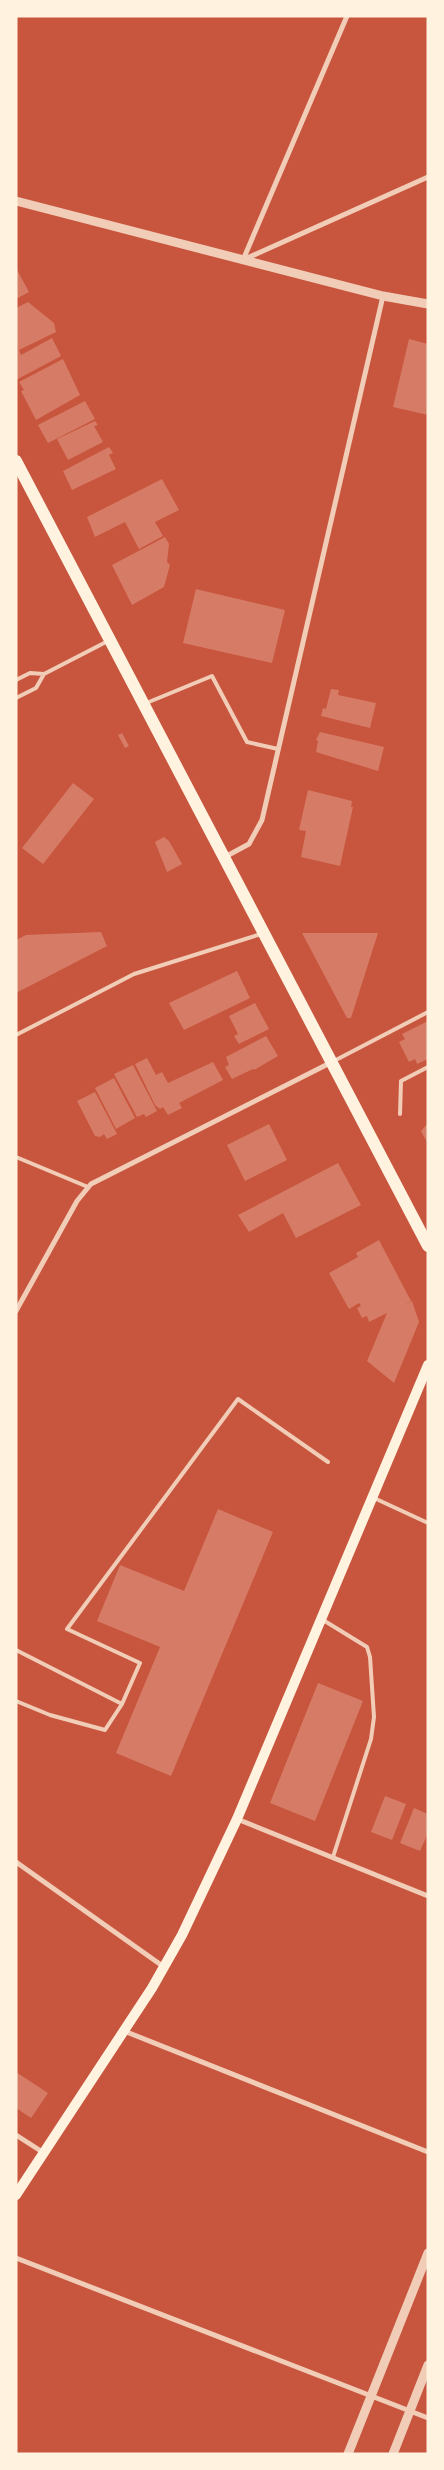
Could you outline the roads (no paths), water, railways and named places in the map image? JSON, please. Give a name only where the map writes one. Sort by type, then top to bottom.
[{"type":"main road","points":[[16,461],[330,1063],[428,1246]]},
{"type":"main road","points":[[16,2195],[124,2031],[182,1935],[237,1819],[428,1365]]},
{"type":"street","points":[[243,261],[347,16]]},
{"type":"street","points":[[243,261],[428,177]]},
{"type":"street","points":[[16,201],[243,261],[383,296],[428,304]]},
{"type":"street","points":[[223,858],[249,844],[257,833],[262,820],[383,296]]},
{"type":"street","points":[[16,1311],[77,1201],[88,1187],[100,1178],[330,1063]]},
{"type":"street","points":[[237,1819],[428,1896]]},
{"type":"street","points":[[16,1862],[164,1967]]},
{"type":"street","points":[[124,2031],[428,2152]]},
{"type":"street","points":[[16,2135],[44,2153]]},
{"type":"street","points":[[348,2454],[428,2252]]},
{"type":"street","points":[[16,2258],[428,2418]]},
{"type":"street","points":[[393,2454],[428,2365]]},
{"type":"lane","points":[[16,680],[30,673],[44,674],[110,640]]},
{"type":"lane","points":[[16,698],[36,688],[44,674]]},
{"type":"lane","points":[[143,705],[212,676],[247,742],[278,749]]},
{"type":"lane","points":[[16,1035],[134,974],[264,934]]},
{"type":"lane","points":[[330,1063],[428,1012]]},
{"type":"lane","points":[[400,1114],[402,1081],[428,1067]]},
{"type":"lane","points":[[16,1157],[88,1187]]},
{"type":"lane","points":[[16,1702],[50,1715],[106,1730],[122,1704],[140,1663],[67,1628],[238,1398],[328,1462]]},
{"type":"lane","points":[[372,1497],[428,1522]]},
{"type":"lane","points":[[321,1618],[367,1647],[370,1657],[374,1717],[371,1739],[333,1858]]},
{"type":"lane","points":[[16,1650],[122,1704]]}]
